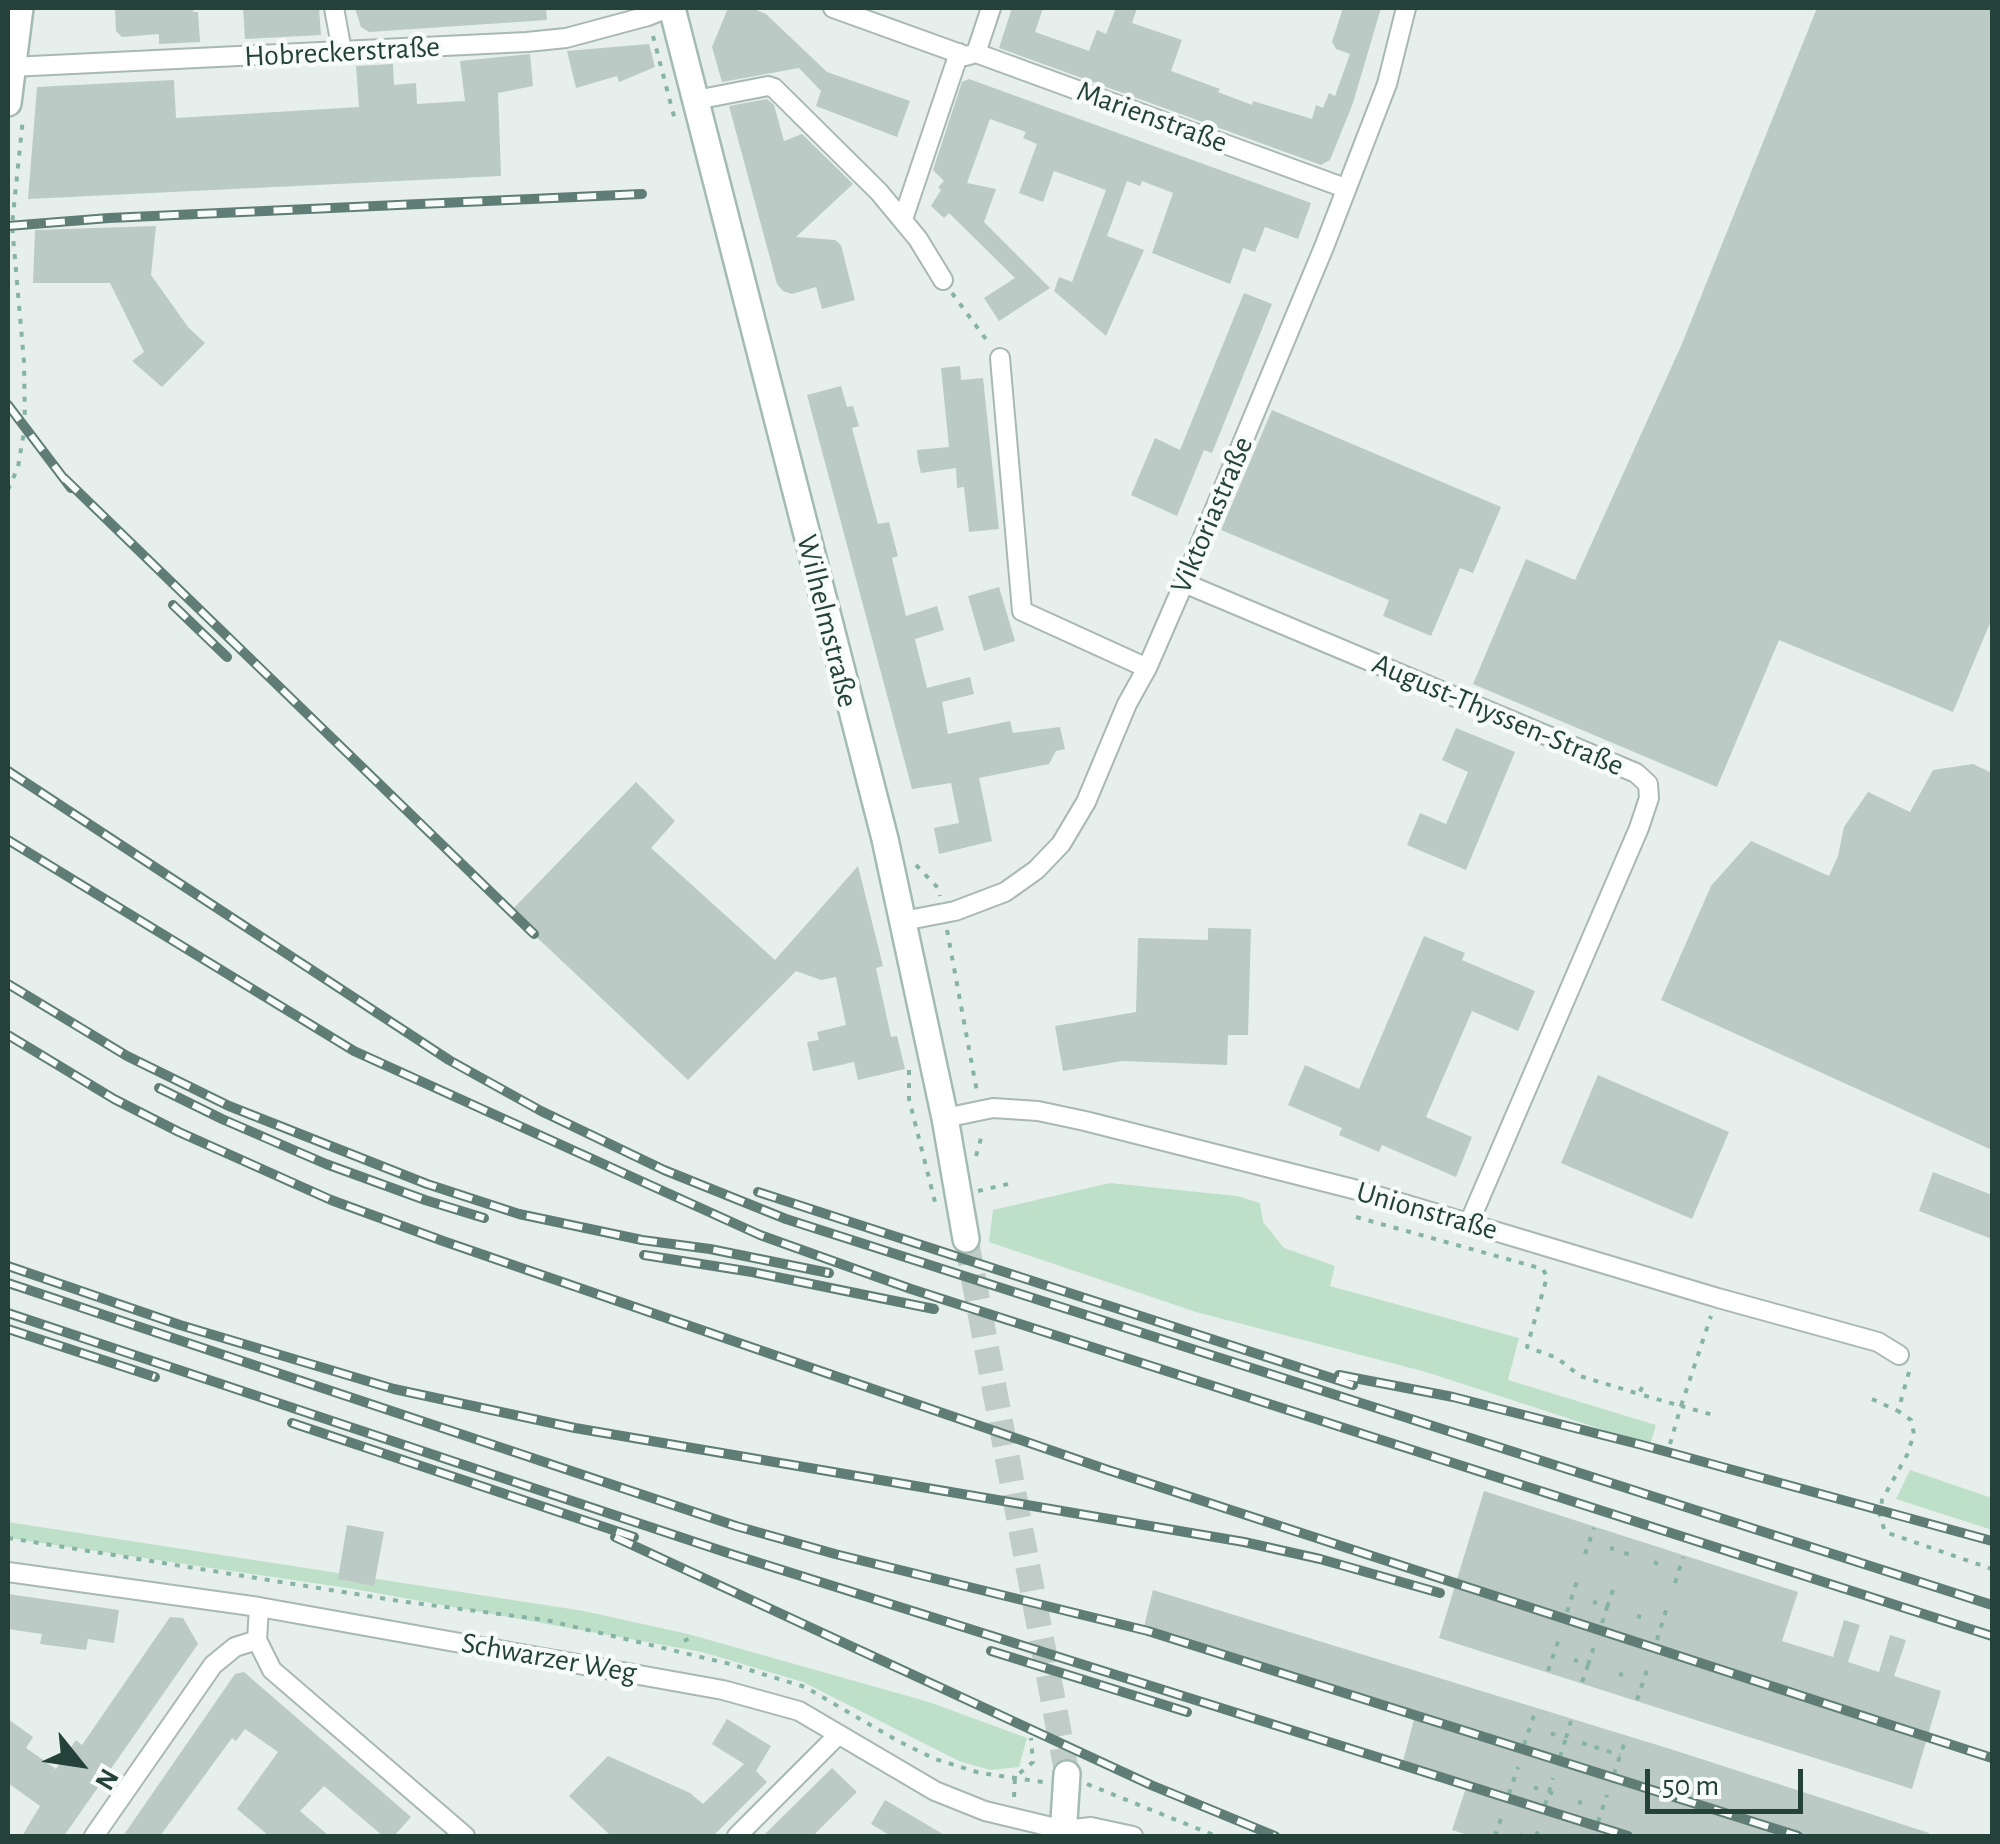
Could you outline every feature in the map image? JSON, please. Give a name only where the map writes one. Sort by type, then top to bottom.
[{"type":"main road","points":[[16,106],[11,67],[20,8]]},
{"type":"main road","name":"Wilhelmstraße","points":[[662,10],[696,100],[903,920],[966,1239]]},
{"type":"main road","points":[[1064,1834],[1079,1779]]},
{"type":"street","points":[[334,8],[342,51]]},
{"type":"street","name":"Marienstraße","points":[[833,8],[1345,188]]},
{"type":"street","points":[[903,219],[968,53],[990,8]]},
{"type":"street","name":"Viktoriastraße","points":[[903,920],[955,911],[1004,892],[1036,870],[1062,844],[1086,802],[1127,704],[1148,668],[1324,247],[1386,84],[1406,8]]},
{"type":"street","name":"Hobreckerstraße","points":[[11,67],[527,42],[566,38],[662,10]]},
{"type":"street","points":[[696,100],[774,88],[903,219],[943,280]]},
{"type":"street","points":[[1000,358],[1022,612],[1148,668]]},
{"type":"street","name":"August-Thyssen-Straße","points":[[1184,583],[1636,773],[1648,784],[1650,798],[1639,828],[1469,1223]]},
{"type":"street","name":"Unionstraße","points":[[945,1118],[993,1108],[1038,1111],[1361,1191],[1878,1342],[1899,1355]]},
{"type":"street","name":"Schwarzer Weg","points":[[8,1572],[259,1607],[723,1690],[800,1711],[935,1791],[985,1811],[1064,1834],[1092,1827],[1132,1836]]},
{"type":"street","points":[[259,1607],[257,1640],[272,1670],[465,1836]]},
{"type":"street","points":[[94,1836],[212,1665],[235,1647],[257,1640]]},
{"type":"street","points":[[737,1836],[838,1735]]},
{"type":"path","points":[[662,10],[678,132]]},
{"type":"path","points":[[8,490],[18,466],[25,426],[24,362],[12,225],[16,106]]},
{"type":"path","points":[[943,280],[1000,358]]},
{"type":"path","points":[[909,1066],[910,1099],[937,1216]]},
{"type":"path","points":[[959,1196],[1008,1184]]},
{"type":"path","points":[[1356,1217],[1543,1269],[1547,1276],[1527,1347],[1558,1355],[1580,1376],[1716,1416]]},
{"type":"path","points":[[1670,1444],[1718,1298]]},
{"type":"path","points":[[1898,1411],[1909,1372],[1899,1355]]},
{"type":"path","points":[[1639,1394],[1642,1387]]},
{"type":"path","points":[[1872,1399],[1911,1420],[1914,1434],[1882,1500],[1880,1516],[1886,1532],[1992,1569]]},
{"type":"path","points":[[1585,1554],[1594,1528]]},
{"type":"path","points":[[1589,1542],[1598,1544]]},
{"type":"path","points":[[1675,1583],[1683,1557]]},
{"type":"path","points":[[1670,1568],[1679,1570]]},
{"type":"path","points":[[1567,1612],[1578,1578]]},
{"type":"path","points":[[1602,1624],[1613,1590]]},
{"type":"path","points":[[1572,1595],[1581,1598]]},
{"type":"path","points":[[1657,1640],[1667,1607]]},
{"type":"path","points":[[1653,1621],[1662,1624]]},
{"type":"path","points":[[1548,1671],[1560,1636]]},
{"type":"path","points":[[684,1641],[692,1637]]},
{"type":"path","points":[[1582,1682],[1591,1666],[1594,1646]]},
{"type":"path","points":[[1554,1653],[1562,1656]]},
{"type":"path","points":[[1638,1700],[1649,1664]]},
{"type":"path","points":[[1635,1679],[1643,1682]]},
{"type":"path","points":[[1524,1745],[1536,1709]]},
{"type":"path","points":[[1560,1757],[1569,1739],[1571,1721]]},
{"type":"path","points":[[1530,1726],[1539,1729]]},
{"type":"path","points":[[1012,1818],[1015,1777],[1033,1762],[1032,1738]]},
{"type":"path","points":[[1614,1774],[1626,1738]]},
{"type":"path","points":[[1582,1743],[1620,1755]]},
{"type":"path","points":[[1509,1794],[1518,1766]]},
{"type":"path","points":[[1545,1806],[1553,1778]]},
{"type":"path","points":[[1079,1779],[1216,1836]]},
{"type":"path","points":[[1513,1781],[1522,1784]]},
{"type":"path","points":[[1598,1822],[1608,1795]]},
{"type":"path","points":[[1594,1807],[1602,1810]]},
{"type":"path","points":[[1495,1836],[1502,1816]]},
{"type":"path","points":[[1498,1828],[1506,1831]]},
{"type":"path","points":[[1536,1836],[1539,1828]]},
{"type":"green space","points":[[1110,1183],[1237,1196],[1260,1203],[1263,1222],[1284,1248],[1335,1266],[1330,1286],[1519,1338],[1508,1380],[1656,1425],[1650,1445],[1426,1372],[1196,1312],[989,1242],[993,1210]]},
{"type":"green space","points":[[1910,1470],[1992,1498],[1992,1530],[1896,1499]]},
{"type":"green space","points":[[8,1522],[584,1611],[688,1634],[929,1702],[1027,1738],[1019,1767],[990,1770],[959,1761],[803,1682],[702,1652],[354,1589],[8,1538]]},
{"type":"building","points":[[115,8],[194,8],[193,12],[198,12],[200,42],[159,44],[159,34],[122,37],[116,31]]},
{"type":"building","points":[[243,8],[319,8],[321,35],[245,39]]},
{"type":"building","points":[[355,8],[546,8],[547,20],[369,32],[361,27]]},
{"type":"building","points":[[728,8],[751,8],[766,14],[827,72],[910,101],[897,137],[816,106],[821,91],[799,68],[722,82],[712,47]]},
{"type":"building","points":[[1012,8],[1043,8],[1035,32],[1089,51],[1097,30],[1106,34],[1116,8],[1137,8],[1132,23],[1182,40],[1171,71],[1252,105],[1253,101],[1312,119],[1316,105],[1323,108],[1329,93],[1335,96],[1350,54],[1336,49],[1332,42],[1343,8],[1381,8],[1353,103],[1330,160],[1321,165],[999,48]]},
{"type":"building","points":[[1817,8],[1992,8],[1992,618],[1953,712],[1779,640],[1717,787],[1473,684],[1526,559],[1575,580],[1681,346]]},
{"type":"building","points":[[649,44],[655,67],[619,82],[617,76],[576,88],[567,51]]},
{"type":"building","points":[[530,54],[533,86],[498,93],[501,176],[28,199],[37,87],[174,80],[176,118],[359,107],[356,66],[393,64],[394,85],[416,83],[417,104],[465,101],[460,61]]},
{"type":"building","points":[[969,79],[1311,203],[1298,239],[1265,227],[1255,252],[1243,248],[1230,284],[1152,253],[1173,193],[1142,181],[1140,186],[1127,181],[1107,236],[1144,250],[1106,336],[1054,291],[1059,277],[1072,282],[1106,190],[1054,171],[1043,202],[1019,193],[1037,144],[1023,138],[1026,132],[990,119],[967,183],[996,189],[984,222],[1050,288],[999,321],[984,298],[1015,278],[949,213],[944,218],[931,206],[944,181],[933,170],[962,82]]},
{"type":"building","points":[[767,99],[774,105],[784,141],[802,134],[853,184],[796,237],[835,240],[841,245],[855,300],[822,309],[816,287],[792,294],[777,284],[729,106]]},
{"type":"building","points":[[156,226],[151,275],[188,327],[205,343],[162,387],[132,361],[144,352],[110,283],[33,283],[35,230]]},
{"type":"building","points":[[1244,293],[1272,304],[1212,453],[1204,450],[1177,516],[1131,495],[1155,438],[1180,450]]},
{"type":"building","points":[[960,366],[961,380],[983,378],[999,529],[969,532],[964,487],[957,488],[956,468],[921,473],[918,461],[917,450],[949,447],[941,368]]},
{"type":"building","points":[[841,386],[847,407],[853,406],[859,426],[852,428],[878,524],[889,522],[898,556],[892,558],[906,616],[937,606],[944,630],[915,639],[927,688],[970,677],[974,694],[942,702],[948,734],[1010,721],[1013,733],[1060,727],[1065,749],[1056,751],[1049,764],[979,778],[992,841],[939,854],[934,828],[959,823],[951,783],[912,789],[807,395]]},
{"type":"building","points":[[1272,410],[1501,507],[1473,573],[1460,568],[1431,636],[1383,616],[1389,600],[1221,530]]},
{"type":"building","points":[[999,587],[1015,641],[984,651],[968,596]]},
{"type":"building","points":[[1456,728],[1515,752],[1466,870],[1407,845],[1420,813],[1446,824],[1468,772],[1442,760]]},
{"type":"building","points":[[1973,764],[1992,773],[1992,1150],[1661,1000],[1711,886],[1751,841],[1829,876],[1844,827],[1868,792],[1910,812],[1933,770]]},
{"type":"building","points":[[636,782],[675,821],[651,848],[775,960],[858,866],[883,966],[876,968],[891,1037],[897,1036],[905,1069],[858,1080],[854,1062],[813,1071],[807,1042],[819,1040],[817,1032],[846,1025],[836,977],[821,980],[796,971],[688,1080],[510,912]]},
{"type":"building","points":[[1208,928],[1251,929],[1248,1035],[1228,1035],[1227,1065],[1122,1061],[1063,1071],[1055,1026],[1136,1012],[1138,938],[1208,940]]},
{"type":"building","points":[[1424,936],[1465,953],[1462,960],[1535,991],[1518,1031],[1472,1011],[1426,1117],[1472,1137],[1456,1177],[1382,1145],[1379,1152],[1339,1135],[1342,1128],[1288,1105],[1305,1065],[1359,1089]]},
{"type":"building","points":[[1598,1075],[1729,1132],[1692,1219],[1561,1163]]},
{"type":"building","points":[[1933,1172],[1992,1195],[1992,1239],[1919,1211]]},
{"type":"building","points":[[1484,1491],[1798,1592],[1782,1641],[1833,1657],[1844,1620],[1860,1625],[1848,1662],[1879,1672],[1890,1635],[1906,1640],[1894,1676],[1941,1691],[1912,1789],[1439,1638]]},
{"type":"building","points":[[347,1525],[384,1532],[374,1586],[338,1579]]},
{"type":"building","points":[[1153,1590],[1680,1752],[1929,1836],[1471,1836],[1452,1830],[1468,1782],[1403,1761],[1416,1712],[1144,1627]]},
{"type":"building","points":[[8,1594],[119,1610],[114,1643],[88,1639],[86,1650],[40,1644],[42,1634],[8,1629]]},
{"type":"building","points":[[170,1617],[183,1618],[198,1644],[64,1836],[22,1836],[40,1806],[8,1783],[8,1719],[33,1737],[26,1748],[56,1769],[76,1740],[82,1745]]},
{"type":"building","points":[[244,1672],[411,1817],[394,1836],[383,1836],[324,1786],[300,1811],[329,1836],[269,1836],[237,1809],[278,1752],[245,1729],[236,1741],[232,1738],[160,1836],[123,1836],[235,1674]]},
{"type":"building","points":[[727,1719],[771,1746],[756,1771],[767,1782],[713,1836],[611,1836],[569,1796],[608,1756],[690,1793],[703,1804],[744,1764],[712,1744]]},
{"type":"building","points":[[832,1768],[857,1792],[813,1836],[763,1836]]},
{"type":"building","points":[[885,1800],[946,1836],[891,1836],[871,1824]]},
{"type":"tunnel","points":[[966,1239],[1067,1774]]},
{"type":"railway","points":[[8,226],[642,194]]},
{"type":"railway","points":[[8,405],[71,488]]},
{"type":"railway","points":[[64,478],[534,934]]},
{"type":"railway","points":[[173,605],[227,657]]},
{"type":"railway","points":[[8,771],[449,1060],[541,1111],[664,1170],[786,1219],[1992,1605]]},
{"type":"railway","points":[[8,840],[354,1051],[760,1235],[911,1289],[1992,1636]]},
{"type":"railway","points":[[8,984],[127,1056],[229,1106],[427,1184],[519,1214],[829,1273]]},
{"type":"railway","points":[[8,1035],[114,1099],[179,1132],[331,1200],[443,1241],[1108,1470],[1992,1758]]},
{"type":"railway","points":[[159,1088],[326,1164],[484,1218]]},
{"type":"railway","points":[[758,1192],[1353,1385]]},
{"type":"railway","points":[[644,1255],[752,1272],[934,1309]]},
{"type":"railway","points":[[8,1266],[180,1325],[394,1389],[575,1428],[1244,1542],[1440,1593]]},
{"type":"railway","points":[[8,1283],[736,1526],[1148,1631],[1798,1836]]},
{"type":"railway","points":[[8,1313],[728,1553],[1628,1836]]},
{"type":"railway","points":[[8,1329],[155,1377]]},
{"type":"railway","points":[[1339,1375],[1453,1397],[1642,1445],[1992,1541]]},
{"type":"railway","points":[[292,1423],[634,1537]]},
{"type":"railway","points":[[615,1537],[1151,1785],[1275,1836]]},
{"type":"railway","points":[[991,1651],[1187,1712]]}]
